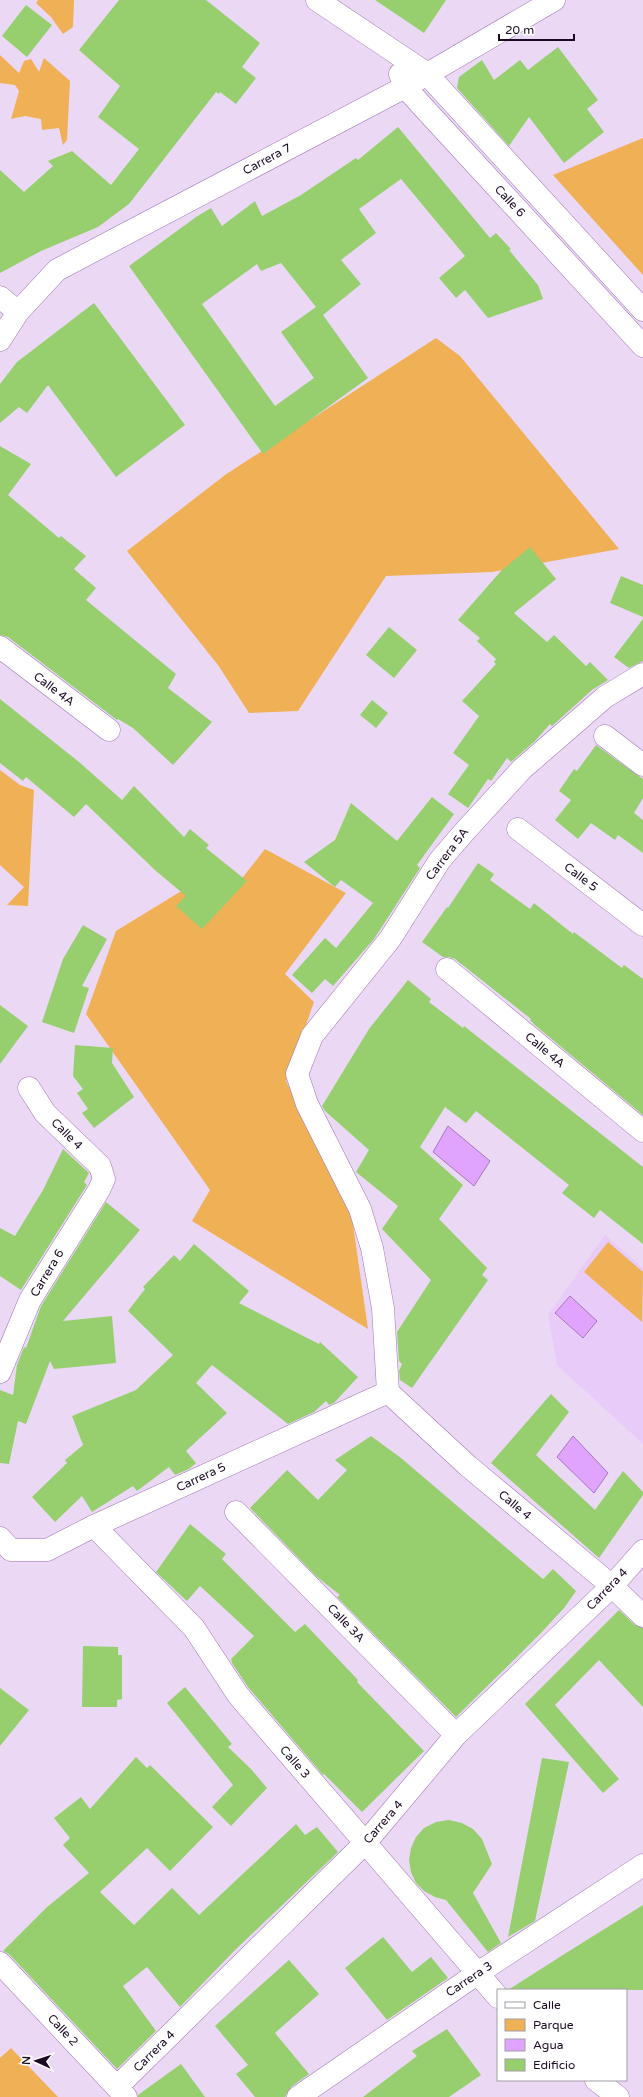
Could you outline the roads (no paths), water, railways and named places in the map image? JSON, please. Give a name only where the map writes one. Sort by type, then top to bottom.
[{"type":"street","name":"Calle 6","points":[[317,0],[426,73],[643,310]]},
{"type":"street","name":"Carrera 7","points":[[0,340],[18,312],[57,270],[405,86],[554,0]]},
{"type":"street","name":"Calle 6","points":[[389,48],[405,86],[643,346]]},
{"type":"street","points":[[0,298],[18,312]]},
{"type":"street","name":"Calle 4A","points":[[0,647],[109,730]]},
{"type":"street","name":"Carrera 5A","points":[[388,1392],[383,1308],[372,1248],[360,1209],[307,1104],[298,1074],[312,1036],[390,939],[440,860],[522,769],[605,697],[643,674]]},
{"type":"street","points":[[605,736],[643,765]]},
{"type":"street","name":"Calle 5","points":[[518,830],[643,924]]},
{"type":"street","name":"Calle 4A","points":[[447,969],[643,1131]]},
{"type":"street","name":"Calle 4","points":[[29,1088],[45,1113],[100,1166],[104,1179]]},
{"type":"street","name":"Carrera 6","points":[[0,1372],[30,1300],[99,1190],[104,1179]]},
{"type":"street","name":"Carrera 5","points":[[5,1544],[47,1550],[94,1526],[388,1392]]},
{"type":"street","name":"Calle 4","points":[[388,1392],[468,1466],[612,1586],[643,1616]]},
{"type":"street","name":"Calle 3A","points":[[236,1512],[456,1735]]},
{"type":"street","name":"Calle 3","points":[[94,1526],[194,1628],[238,1695],[286,1753],[366,1842],[497,1996]]},
{"type":"street","name":"Carrera 4","points":[[121,2092],[366,1842],[456,1735],[612,1586],[643,1551]]},
{"type":"street","name":"Carrera 3","points":[[298,2097],[478,1973],[643,1865]]},
{"type":"street","name":"Calle 2","points":[[0,1963],[121,2092]]},
{"type":"street","points":[[597,2081],[618,2097]]},
{"type":"water","points":[[448,1126],[490,1161],[474,1186],[433,1152]]},
{"type":"water","points":[[570,1296],[597,1321],[583,1338],[555,1313]]},
{"type":"water","points":[[573,1436],[608,1473],[594,1493],[557,1457]]}]
